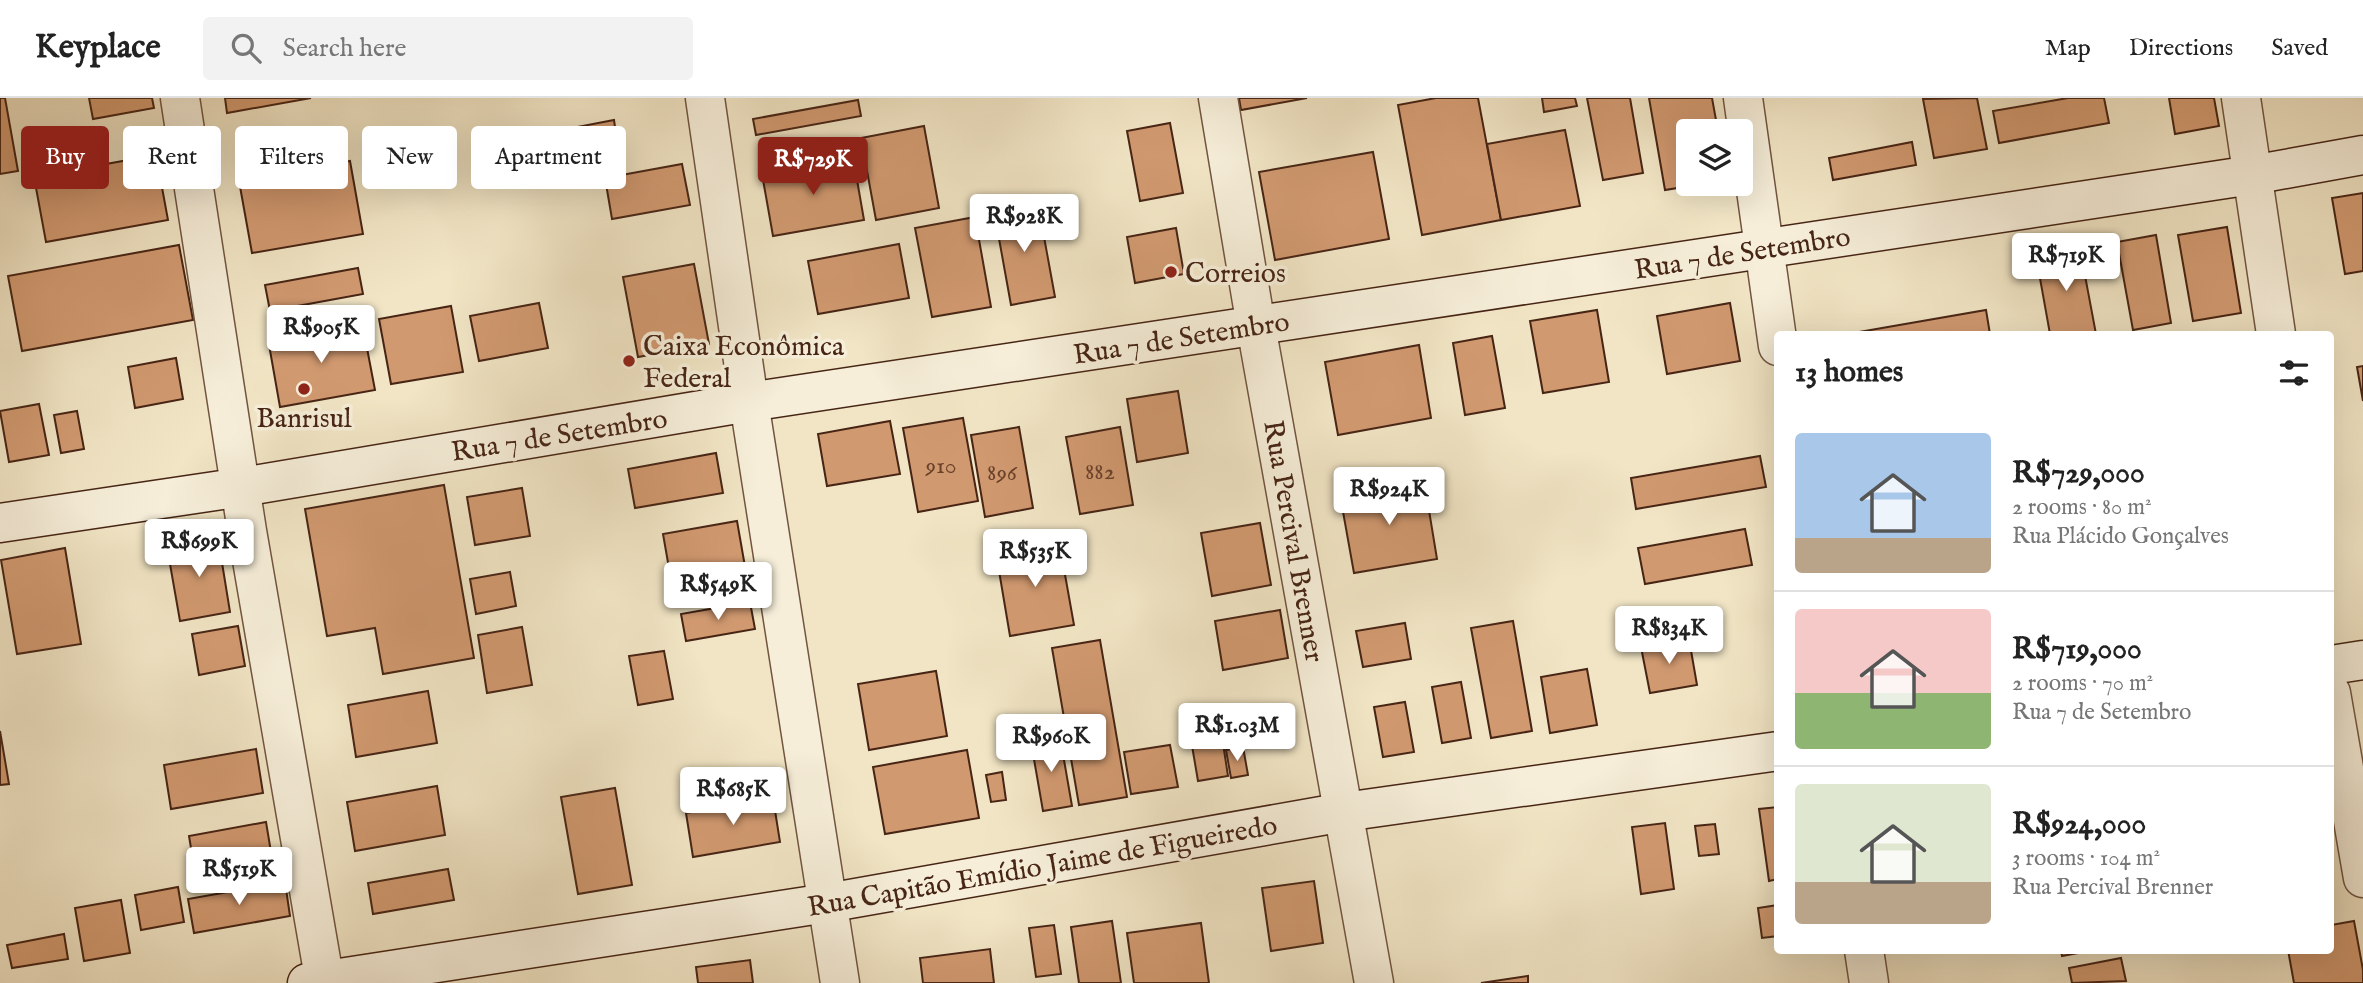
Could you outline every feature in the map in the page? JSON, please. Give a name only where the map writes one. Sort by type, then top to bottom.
[{"type":"main road","points":[[180,98],[318,982]]},
{"type":"main road","points":[[705,98],[839,983]]},
{"type":"main road","name":"Rua Percival Brenner","points":[[1218,98],[1256,326],[1374,983]]},
{"type":"main road","points":[[1743,98],[1776,331]]},
{"type":"main road","points":[[2241,98],[2276,331]]},
{"type":"main road","name":"Rua 7 de Setembro","points":[[0,523],[242,487],[749,402],[2252,175],[2363,155]]},
{"type":"main road","points":[[2334,665],[2363,660]]},
{"type":"main road","points":[[2334,710],[2363,878]]},
{"type":"main road","name":"Rua Capitão Emídio Jaime de Figueiredo","points":[[318,982],[827,903],[1344,812],[1774,752]]},
{"type":"main road","points":[[1865,954],[1869,983]]},
{"type":"building","points":[[0,98],[5,98],[18,171],[0,174]]},
{"type":"building","points":[[89,98],[152,98],[154,108],[93,119]]},
{"type":"building","points":[[225,98],[311,98],[227,113]]},
{"type":"building","points":[[1239,98],[1307,98],[1241,110]]},
{"type":"building","points":[[1436,98],[1478,98],[1501,220],[1422,235],[1398,105]]},
{"type":"building","points":[[1542,98],[1575,98],[1577,106],[1544,112]]},
{"type":"building","points":[[1587,98],[1630,98],[1643,173],[1603,180]]},
{"type":"building","points":[[1649,98],[1712,98],[1716,119],[1676,119],[1676,188],[1665,190]]},
{"type":"building","points":[[1977,98],[1987,149],[1934,158],[1923,99]]},
{"type":"building","points":[[2068,98],[2104,98],[2109,123],[1999,143],[1993,111]]},
{"type":"building","points":[[2169,98],[2214,98],[2219,126],[2175,134]]},
{"type":"building","points":[[858,100],[861,116],[756,135],[753,119]]},
{"type":"building","points":[[614,120],[615,126],[582,126]]},
{"type":"building","points":[[1170,123],[1183,193],[1140,201],[1127,131]]},
{"type":"building","points":[[924,126],[939,208],[876,220],[861,138]]},
{"type":"building","points":[[1565,130],[1580,206],[1501,220],[1487,144]]},
{"type":"building","points":[[1912,142],[1916,165],[1833,180],[1829,158]]},
{"type":"building","points":[[1373,152],[1389,239],[1275,260],[1259,172]]},
{"type":"building","points":[[853,157],[864,220],[773,236],[762,174]]},
{"type":"building","points":[[123,161],[123,189],[162,189],[168,220],[46,242],[36,189],[109,189],[109,163]]},
{"type":"building","points":[[348,161],[363,234],[252,253],[240,189],[348,189]]},
{"type":"building","points":[[682,164],[690,205],[612,219],[607,189],[626,189],[626,174]]},
{"type":"building","points":[[2363,193],[2363,271],[2345,274],[2332,198]]},
{"type":"building","points":[[1038,204],[1055,297],[1011,305],[994,211]]},
{"type":"building","points":[[975,217],[991,307],[932,317],[915,228]]},
{"type":"building","points":[[2227,227],[2241,313],[2193,321],[2178,235]]},
{"type":"building","points":[[1176,228],[1184,274],[1135,283],[1127,237]]},
{"type":"building","points":[[2156,235],[2171,323],[2133,330],[2117,242]]},
{"type":"building","points":[[899,244],[909,298],[818,314],[808,261]]},
{"type":"building","points":[[179,245],[193,320],[22,351],[8,276]]},
{"type":"building","points":[[2080,249],[2095,331],[2049,331],[2036,256]]},
{"type":"building","points":[[694,264],[709,344],[638,357],[623,277]]},
{"type":"building","points":[[358,268],[363,294],[270,311],[265,285]]},
{"type":"building","points":[[539,303],[548,348],[479,361],[470,316]]},
{"type":"building","points":[[1730,303],[1740,361],[1667,374],[1657,316]]},
{"type":"building","points":[[451,306],[463,372],[391,384],[379,319]]},
{"type":"building","points":[[1597,310],[1609,382],[1543,393],[1530,321]]},
{"type":"building","points":[[1986,310],[1990,331],[1865,331]]},
{"type":"building","points":[[362,322],[375,390],[280,407],[268,339]]},
{"type":"building","points":[[1492,336],[1505,408],[1465,415],[1453,343]]},
{"type":"building","points":[[1419,345],[1431,418],[1338,435],[1325,362]]},
{"type":"building","points":[[176,358],[183,399],[135,408],[128,367]]},
{"type":"building","points":[[2363,366],[2363,401],[2357,367]]},
{"type":"building","points":[[1178,391],[1188,453],[1137,462],[1127,399]]},
{"type":"building","points":[[39,404],[49,455],[9,462],[0,411]]},
{"type":"building","points":[[77,411],[84,449],[61,453],[54,415]]},
{"type":"building","points":[[963,418],[978,501],[918,512],[903,428]]},
{"type":"building","points":[[890,421],[900,474],[827,486],[818,434]]},
{"type":"building","points":[[1019,427],[1033,508],[985,517],[971,435]]},
{"type":"building","points":[[1120,427],[1133,505],[1080,514],[1066,437]]},
{"type":"building","points":[[716,453],[723,493],[635,508],[628,469]]},
{"type":"building","points":[[1760,456],[1766,487],[1636,509],[1631,478]]},
{"type":"building","points":[[1424,480],[1437,559],[1354,573],[1340,495]]},
{"type":"building","points":[[444,485],[474,658],[383,674],[375,628],[327,636],[305,509]]},
{"type":"building","points":[[522,488],[530,536],[475,545],[467,497]]},
{"type":"building","points":[[737,521],[747,578],[673,591],[663,534]]},
{"type":"building","points":[[1260,523],[1271,585],[1212,596],[1201,533]]},
{"type":"building","points":[[1745,529],[1752,565],[1645,584],[1638,548]]},
{"type":"building","points":[[218,538],[230,612],[180,621],[167,547]]},
{"type":"building","points":[[1059,541],[1074,625],[1010,636],[996,553]]},
{"type":"building","points":[[65,548],[81,644],[17,654],[1,560]]},
{"type":"building","points":[[510,572],[516,606],[476,614],[470,579]]},
{"type":"building","points":[[750,602],[755,629],[686,641],[681,614]]},
{"type":"building","points":[[1280,610],[1288,658],[1223,670],[1215,621]]},
{"type":"building","points":[[1513,621],[1532,731],[1491,738],[1471,628]]},
{"type":"building","points":[[1405,623],[1411,659],[1363,667],[1356,631]]},
{"type":"building","points":[[238,626],[245,666],[199,675],[192,634]]},
{"type":"building","points":[[522,627],[532,685],[487,693],[478,635]]},
{"type":"building","points":[[1689,639],[1697,685],[1650,693],[1641,647]]},
{"type":"building","points":[[1100,640],[1127,797],[1079,805],[1052,648]]},
{"type":"building","points":[[664,651],[673,699],[638,705],[629,656]]},
{"type":"building","points":[[1587,669],[1597,725],[1550,733],[1541,677]]},
{"type":"building","points":[[936,671],[947,736],[869,750],[858,684]]},
{"type":"building","points":[[1461,682],[1471,738],[1442,743],[1432,687]]},
{"type":"building","points":[[428,691],[437,743],[356,757],[348,705]]},
{"type":"building","points":[[1405,702],[1414,752],[1383,757],[1374,707]]},
{"type":"building","points":[[1219,717],[1228,776],[1198,781],[1188,722]]},
{"type":"building","points":[[0,731],[9,784],[0,785]]},
{"type":"building","points":[[1060,737],[1072,806],[1043,811],[1031,742]]},
{"type":"building","points":[[1170,745],[1178,787],[1131,794],[1124,752]]},
{"type":"building","points":[[1243,747],[1248,775],[1231,778],[1226,750]]},
{"type":"building","points":[[256,749],[263,793],[171,809],[164,765]]},
{"type":"building","points":[[967,750],[979,818],[885,834],[873,767]]},
{"type":"building","points":[[1002,772],[1006,800],[991,802],[986,775]]},
{"type":"building","points":[[437,786],[445,835],[355,851],[347,802]]},
{"type":"building","points":[[615,788],[632,885],[578,894],[561,797]]},
{"type":"building","points":[[773,798],[780,842],[693,857],[686,813]]},
{"type":"building","points":[[1774,807],[1774,880],[1769,881],[1759,809]]},
{"type":"building","points":[[266,822],[271,852],[194,866],[189,836]]},
{"type":"building","points":[[1665,823],[1674,889],[1641,894],[1632,827]]},
{"type":"building","points":[[1715,824],[1719,854],[1699,856],[1695,826]]},
{"type":"building","points":[[448,869],[454,900],[373,914],[368,883]]},
{"type":"building","points":[[1314,881],[1323,943],[1271,951],[1262,888]]},
{"type":"building","points":[[285,882],[290,916],[194,933],[188,899]]},
{"type":"building","points":[[178,887],[184,922],[141,930],[135,895]]},
{"type":"building","points":[[121,900],[130,953],[84,961],[75,908]]},
{"type":"building","points":[[1774,906],[1774,936],[1762,938],[1758,908]]},
{"type":"building","points":[[1112,921],[1121,983],[1079,983],[1071,927]]},
{"type":"building","points":[[2354,921],[2363,983],[2294,983],[2289,954],[2334,954],[2334,924]]},
{"type":"building","points":[[1201,923],[1209,983],[1134,983],[1127,933]]},
{"type":"building","points":[[1054,925],[1061,974],[1036,977],[1029,928]]},
{"type":"building","points":[[64,934],[68,959],[12,968],[7,945]]},
{"type":"building","points":[[990,949],[994,983],[923,983],[920,958]]},
{"type":"building","points":[[2121,958],[2126,981],[2072,983],[2069,968]]},
{"type":"building","points":[[750,960],[753,983],[698,983],[696,967]]},
{"type":"building","points":[[1528,976],[1528,983],[1481,983]]},
{"type":"place","name":"Correios","points":[[1171,272]]},
{"type":"place","name":"Caixa Econômica Federal","points":[[629,361]]},
{"type":"place","name":"Banrisul","points":[[304,389]]}]
